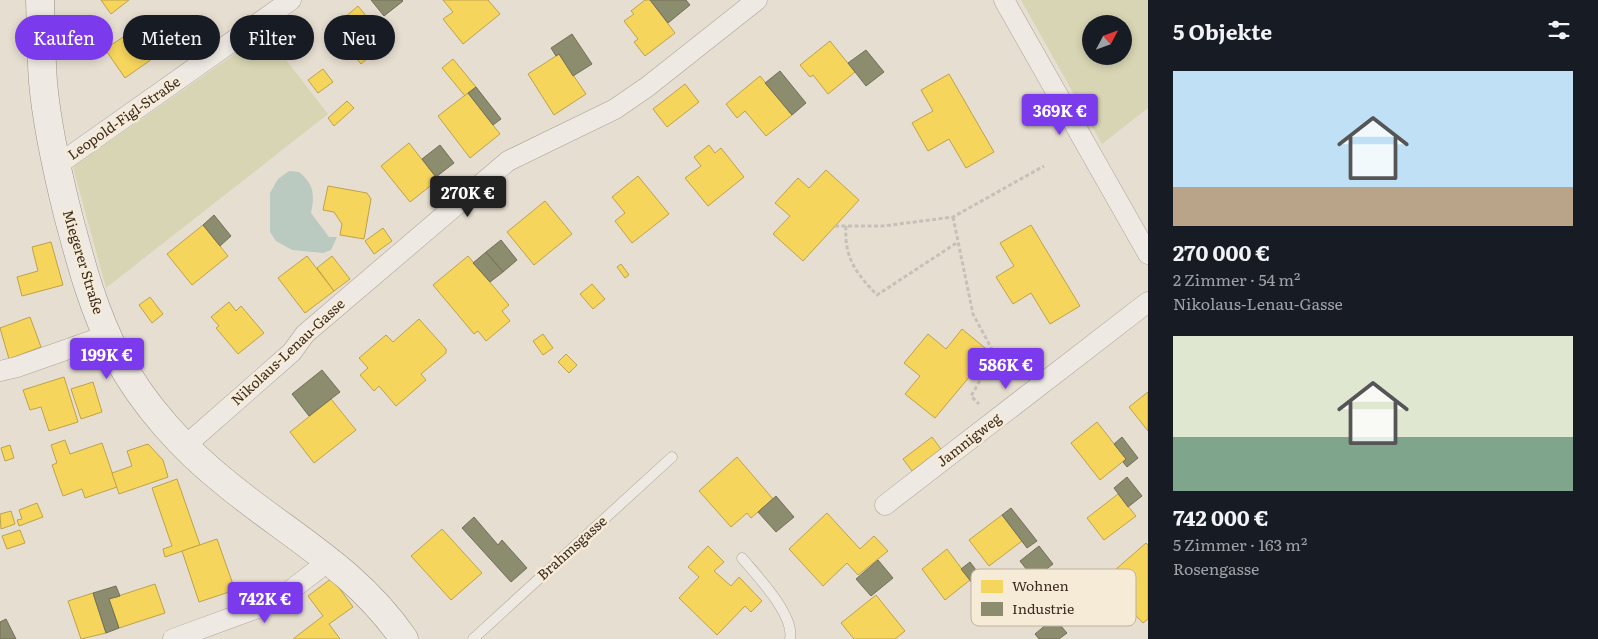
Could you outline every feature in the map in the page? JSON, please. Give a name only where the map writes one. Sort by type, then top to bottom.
[{"type":"main road","name":"Miegerer Straße","points":[[40,0],[43,82],[56,166],[87,283],[108,335],[128,375],[184,446],[227,484],[330,560],[366,593],[404,639]]},
{"type":"street","name":"Leopold-Figl-Straße","points":[[56,166],[291,0]]},
{"type":"street","name":"Nikolaus-Lenau-Gasse","points":[[184,446],[292,352],[305,334],[508,161],[615,109],[648,87],[757,0]]},
{"type":"street","points":[[1004,0],[1148,254]]},
{"type":"street","name":"Jamnigweg","points":[[885,505],[1148,302]]},
{"type":"street","points":[[0,371],[17,367],[108,335]]},
{"type":"street","points":[[173,639],[208,634],[287,593],[330,560]]},
{"type":"lane","name":"Brahmsgasse","points":[[473,639],[672,457]]},
{"type":"lane","points":[[742,558],[775,598],[788,624],[790,639]]},
{"type":"path","points":[[835,226],[883,226],[954,217],[1044,166]]},
{"type":"path","points":[[954,217],[973,314],[995,355],[971,396],[997,419]]},
{"type":"path","points":[[846,226],[845,243],[856,274],[877,295],[958,242]]},
{"type":"shaded area","points":[[1021,0],[1148,0],[1148,108],[1102,144]]},
{"type":"shaded area","points":[[230,57],[230,60],[286,60],[328,114],[106,288],[73,167]]},
{"type":"shaded area","points":[[289,171],[299,172],[308,181],[313,195],[311,213],[329,237],[337,237],[331,250],[323,253],[292,250],[276,241],[270,232],[270,193],[278,179]]},
{"type":"building: Wohnen","points":[[101,0],[129,0],[111,14]]},
{"type":"building: Wohnen","points":[[443,0],[488,0],[500,14],[463,44],[443,19],[453,12]]},
{"type":"building: Wohnen","points":[[645,0],[650,0],[675,33],[645,56],[634,42],[638,39],[624,21],[634,14],[631,11]]},
{"type":"building: Wohnen","points":[[358,6],[365,15],[347,15]]},
{"type":"building: Wohnen","points":[[123,37],[123,60],[151,60],[125,78],[113,60],[113,44]]},
{"type":"building: Wohnen","points":[[830,41],[855,72],[828,94],[813,75],[810,77],[800,65]]},
{"type":"building: Wohnen","points":[[559,54],[586,94],[554,115],[528,74]]},
{"type":"building: Wohnen","points":[[453,59],[476,87],[465,96],[442,68]]},
{"type":"building: Wohnen","points":[[358,60],[366,60],[361,64]]},
{"type":"building: Wohnen","points":[[323,69],[333,82],[318,93],[308,80]]},
{"type":"building: Wohnen","points":[[949,74],[994,152],[966,168],[949,139],[928,151],[912,123],[933,111],[921,90]]},
{"type":"building: Wohnen","points":[[760,76],[792,115],[766,136],[745,111],[737,118],[726,104]]},
{"type":"building: Wohnen","points":[[685,84],[699,102],[667,127],[653,109]]},
{"type":"building: Wohnen","points":[[468,93],[500,134],[470,158],[438,116]]},
{"type":"building: Wohnen","points":[[347,101],[354,108],[334,126],[328,118]]},
{"type":"building: Wohnen","points":[[409,143],[438,180],[410,202],[381,166]]},
{"type":"building: Wohnen","points":[[709,145],[715,153],[721,148],[744,177],[708,206],[685,178],[701,166],[694,157]]},
{"type":"building: Wohnen","points":[[826,170],[859,200],[803,261],[773,234],[790,216],[775,203],[798,178],[809,188]]},
{"type":"building: Wohnen","points":[[638,176],[669,214],[632,243],[615,221],[625,213],[612,197]]},
{"type":"building: Wohnen","points":[[328,186],[367,193],[371,199],[364,239],[340,235],[342,224],[334,212],[323,210]]},
{"type":"building: Wohnen","points":[[545,201],[572,234],[534,265],[507,232]]},
{"type":"building: Wohnen","points":[[203,225],[228,256],[192,285],[167,254]]},
{"type":"building: Wohnen","points":[[1031,225],[1080,306],[1050,324],[1031,293],[1013,304],[996,277],[1014,266],[1000,243]]},
{"type":"building: Wohnen","points":[[383,228],[392,241],[374,254],[365,241]]},
{"type":"building: Wohnen","points":[[51,242],[63,285],[22,296],[17,277],[38,271],[32,247]]},
{"type":"building: Wohnen","points":[[307,256],[334,291],[305,313],[278,278]]},
{"type":"building: Wohnen","points":[[332,256],[350,279],[334,291],[317,268]]},
{"type":"building: Wohnen","points":[[468,256],[509,305],[502,311],[510,321],[486,341],[478,331],[474,334],[433,285]]},
{"type":"building: Wohnen","points":[[621,264],[629,275],[625,278],[617,267]]},
{"type":"building: Wohnen","points":[[592,284],[605,299],[593,309],[580,294]]},
{"type":"building: Wohnen","points":[[150,297],[163,314],[152,323],[139,305]]},
{"type":"building: Wohnen","points":[[229,302],[236,311],[241,306],[264,333],[238,354],[216,328],[219,326],[211,317]]},
{"type":"building: Wohnen","points":[[30,317],[41,347],[9,359],[0,328]]},
{"type":"building: Wohnen","points":[[419,319],[446,349],[446,353],[421,374],[426,380],[396,406],[379,386],[374,391],[360,375],[368,368],[359,358],[386,335],[393,342]]},
{"type":"building: Wohnen","points":[[962,329],[990,352],[935,418],[905,394],[920,376],[904,363],[928,334],[946,349]]},
{"type":"building: Wohnen","points":[[543,334],[553,348],[543,355],[533,341]]},
{"type":"building: Wohnen","points":[[566,354],[577,365],[569,373],[558,362]]},
{"type":"building: Wohnen","points":[[64,377],[78,422],[49,431],[41,407],[30,410],[23,390]]},
{"type":"building: Wohnen","points":[[93,382],[102,412],[81,419],[71,389]]},
{"type":"building: Wohnen","points":[[1148,392],[1148,431],[1129,407]]},
{"type":"building: Wohnen","points":[[331,399],[356,430],[314,463],[290,432]]},
{"type":"building: Wohnen","points":[[1097,422],[1126,459],[1100,480],[1071,443]]},
{"type":"building: Wohnen","points":[[932,437],[941,449],[912,471],[903,459]]},
{"type":"building: Wohnen","points":[[65,440],[70,454],[102,443],[117,487],[85,498],[82,489],[63,496],[52,465],[57,463],[51,445]]},
{"type":"building: Wohnen","points":[[148,444],[163,460],[168,477],[119,494],[112,473],[132,466],[127,451]]},
{"type":"building: Wohnen","points":[[10,445],[14,458],[5,461],[1,448]]},
{"type":"building: Wohnen","points":[[737,457],[773,499],[751,518],[747,513],[731,527],[699,491]]},
{"type":"building: Wohnen","points":[[177,479],[200,545],[165,557],[163,549],[172,546],[152,488]]},
{"type":"building: Wohnen","points":[[1118,494],[1136,516],[1104,540],[1087,518]]},
{"type":"building: Wohnen","points":[[37,503],[43,517],[19,526],[17,520],[22,519],[19,510]]},
{"type":"building: Wohnen","points":[[11,511],[15,524],[1,529],[0,514]]},
{"type":"building: Wohnen","points":[[827,513],[860,549],[874,536],[888,551],[858,575],[847,563],[823,586],[789,549]]},
{"type":"building: Wohnen","points":[[1002,515],[1022,541],[989,566],[969,540]]},
{"type":"building: Wohnen","points":[[442,529],[482,573],[451,600],[411,556]]},
{"type":"building: Wohnen","points":[[20,530],[25,543],[7,549],[2,536]]},
{"type":"building: Wohnen","points":[[217,539],[235,590],[199,602],[182,551]]},
{"type":"building: Wohnen","points":[[1146,543],[1148,545],[1148,619],[1143,623],[1136,616],[1136,569],[1116,569]]},
{"type":"building: Wohnen","points":[[708,546],[724,562],[714,571],[731,586],[739,577],[762,601],[751,612],[745,606],[717,635],[679,598],[699,577],[688,567]]},
{"type":"building: Wohnen","points":[[947,549],[970,580],[945,600],[922,569]]},
{"type":"building: Wohnen","points":[[332,578],[353,607],[329,624],[340,639],[293,639],[323,616],[308,596]]},
{"type":"building: Wohnen","points":[[155,584],[165,613],[119,628],[109,599]]},
{"type":"building: Wohnen","points":[[93,593],[106,633],[81,639],[68,601]]},
{"type":"building: Wohnen","points":[[876,595],[905,631],[895,639],[854,639],[841,623]]},
{"type":"building: Industrie","points":[[371,0],[403,1],[385,15],[383,15]]},
{"type":"building: Industrie","points":[[650,0],[686,0],[690,5],[668,23]]},
{"type":"building: Industrie","points":[[572,34],[592,64],[573,76],[559,54],[556,56],[551,48]]},
{"type":"building: Industrie","points":[[866,50],[884,72],[866,86],[848,63]]},
{"type":"building: Industrie","points":[[780,71],[806,103],[792,115],[765,83]]},
{"type":"building: Industrie","points":[[476,87],[501,119],[493,125],[468,93]]},
{"type":"building: Industrie","points":[[440,145],[454,163],[436,177],[422,159]]},
{"type":"building: Industrie","points":[[214,215],[231,236],[220,246],[203,225]]},
{"type":"building: Industrie","points":[[501,240],[517,260],[503,272],[486,252]]},
{"type":"building: Industrie","points":[[486,252],[503,272],[490,282],[473,263]]},
{"type":"building: Industrie","points":[[322,370],[340,392],[309,416],[292,394]]},
{"type":"building: Industrie","points":[[1122,437],[1138,458],[1127,467],[1123,462],[1126,459],[1114,444]]},
{"type":"building: Industrie","points":[[1127,477],[1142,496],[1128,507],[1114,488]]},
{"type":"building: Industrie","points":[[776,496],[794,517],[776,532],[758,512]]},
{"type":"building: Industrie","points":[[1011,508],[1037,541],[1027,548],[1002,515]]},
{"type":"building: Industrie","points":[[474,517],[498,545],[502,540],[527,568],[511,582],[462,528]]},
{"type":"building: Industrie","points":[[1039,546],[1053,564],[1047,569],[1026,569],[1020,561]]},
{"type":"building: Industrie","points":[[878,560],[893,578],[871,596],[856,579]]},
{"type":"building: Industrie","points":[[970,562],[975,569],[971,569],[971,582],[961,569]]},
{"type":"building: Industrie","points":[[116,586],[120,596],[109,599],[119,628],[106,633],[93,593]]},
{"type":"building: Industrie","points":[[6,619],[16,639],[0,639],[0,622]]},
{"type":"building: Industrie","points":[[1044,626],[1061,626],[1067,633],[1059,639],[1039,639],[1035,634]]}]
